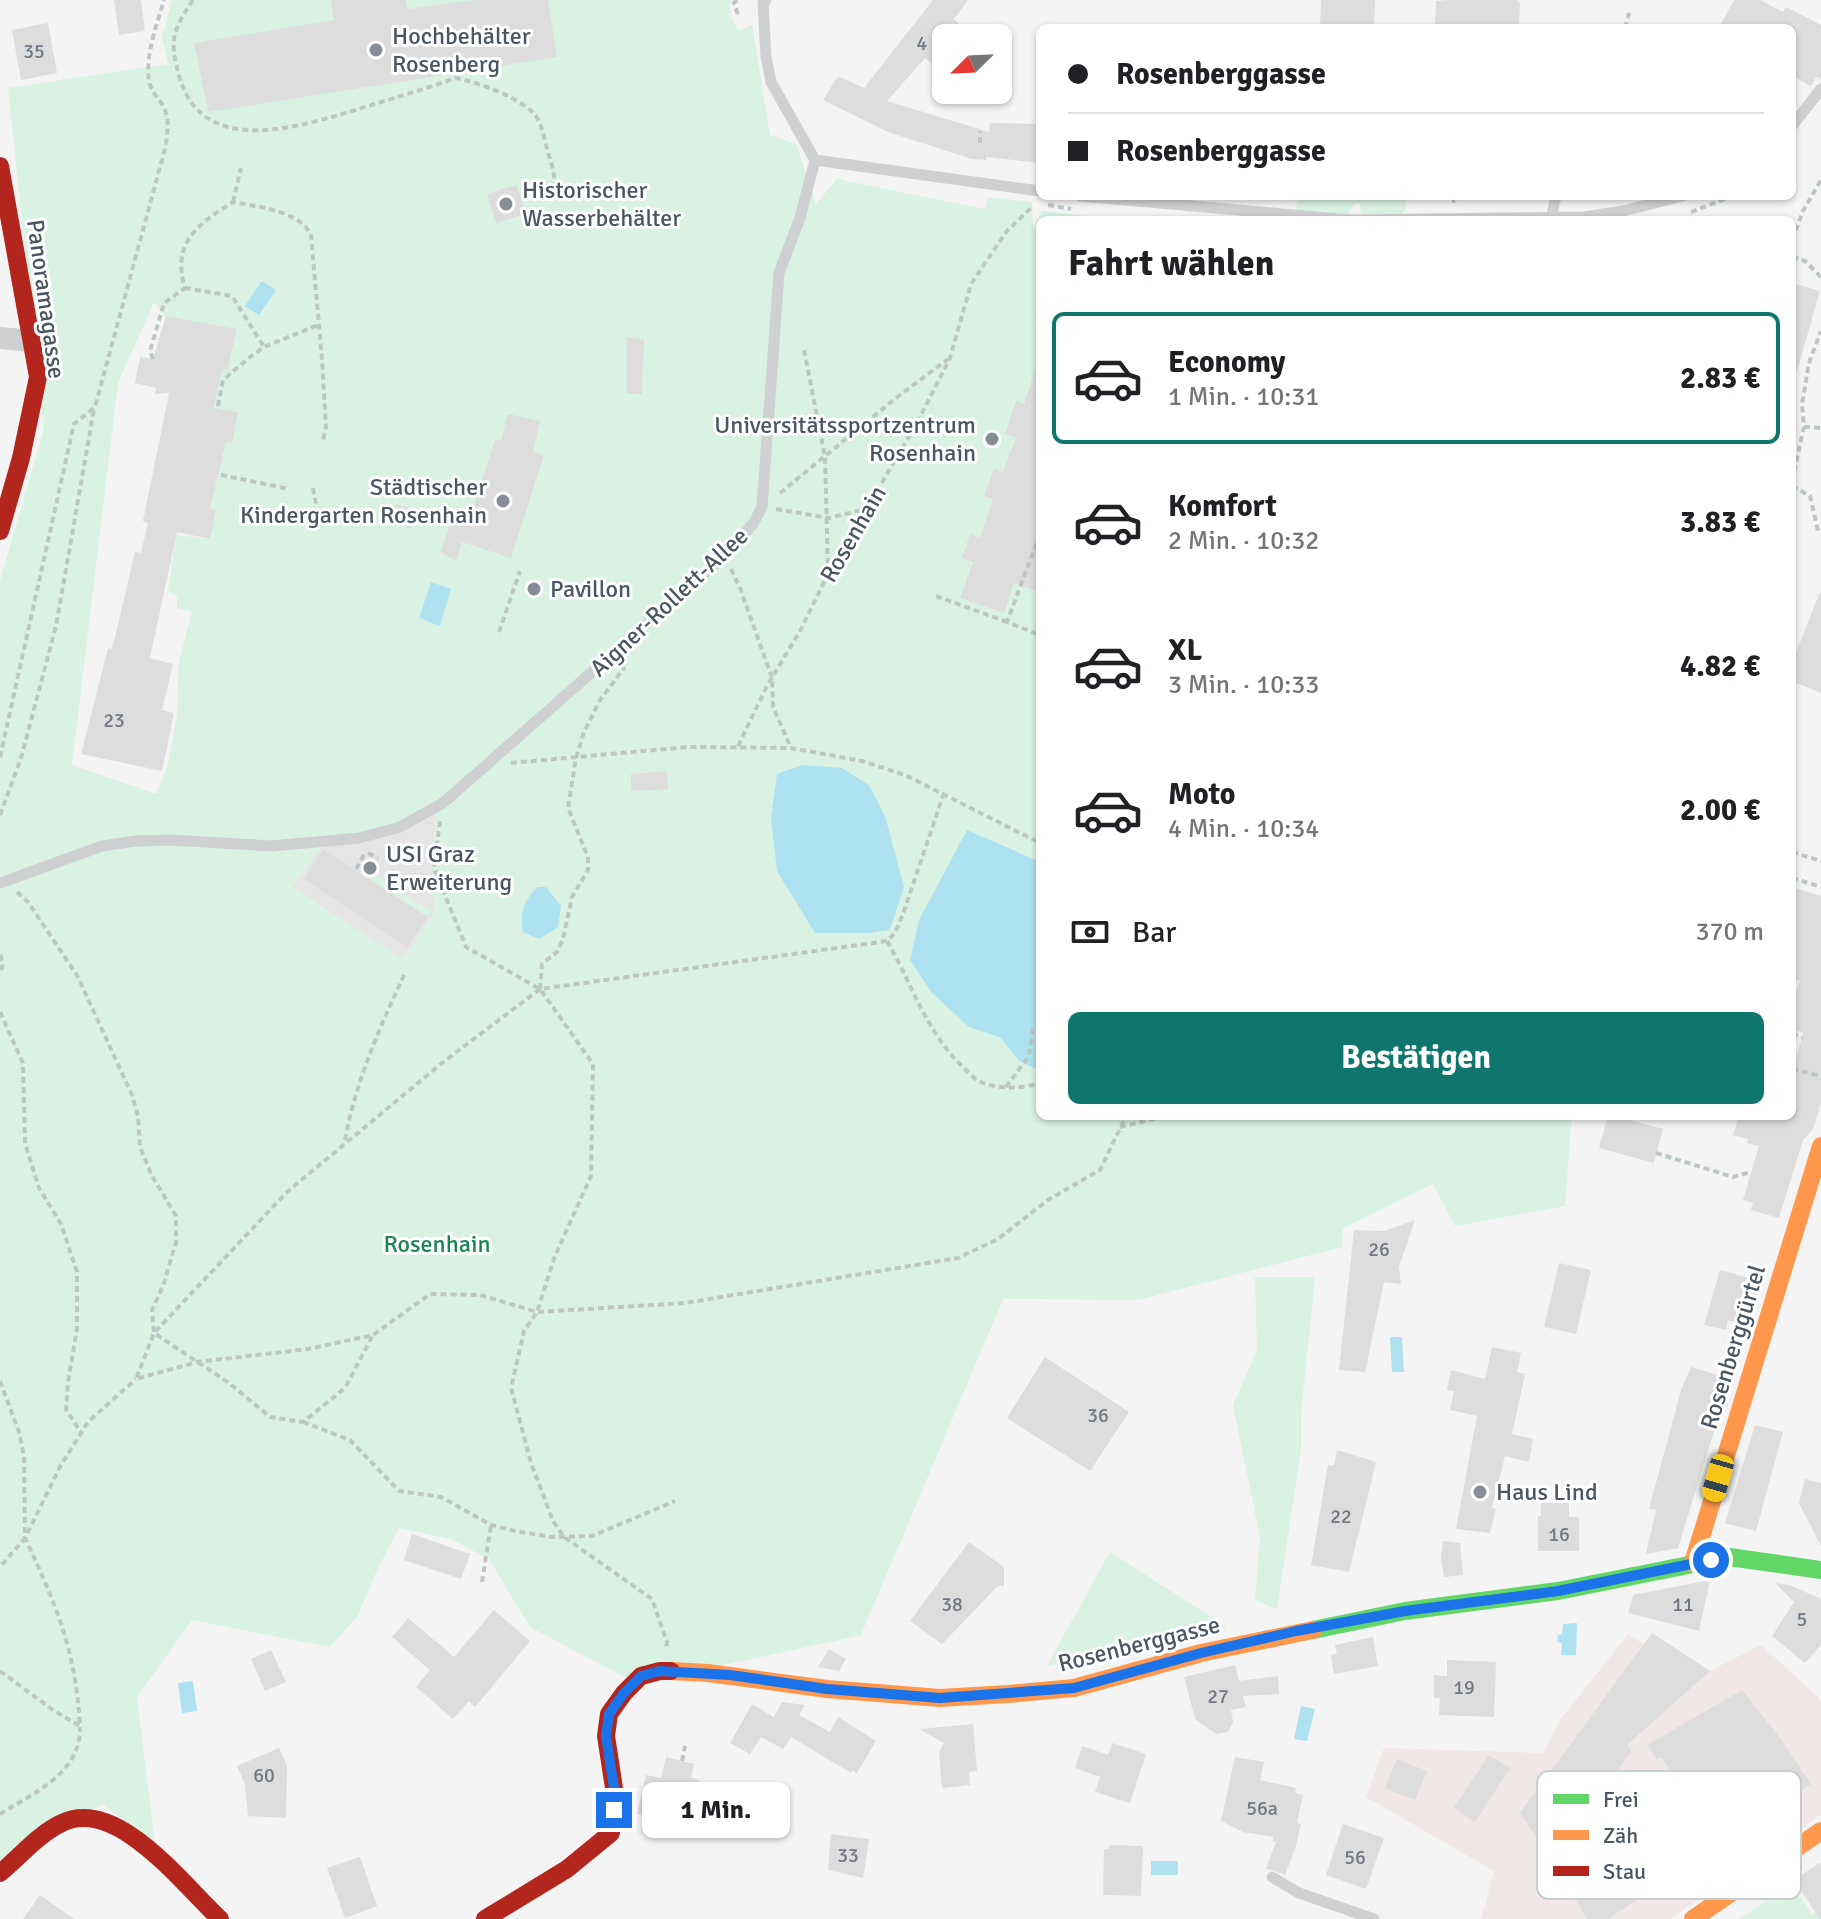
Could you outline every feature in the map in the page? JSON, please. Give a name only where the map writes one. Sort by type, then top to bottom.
[{"type":"street","name":"Panoramagasse","points":[[0,166],[38,377],[21,458],[0,531]]},
{"type":"street","points":[[0,338],[32,341]]},
{"type":"street","name":"Rosenberggürtel","points":[[1693,1563],[1821,1146]]},
{"type":"street","name":"Rosenberggasse","points":[[660,1671],[940,1698],[1074,1688],[1296,1631],[1405,1611],[1558,1591],[1729,1557],[1821,1570]]},
{"type":"street","points":[[485,1919],[573,1865],[611,1833],[614,1788],[606,1736],[609,1714],[641,1676],[660,1671]]},
{"type":"street","points":[[0,1873],[49,1832],[72,1818],[96,1817],[114,1823],[220,1919]]},
{"type":"street","points":[[1801,1845],[1821,1831]]},
{"type":"street","points":[[1693,1919],[1722,1899]]},
{"type":"lane","points":[[763,1],[766,57],[771,82],[815,160],[1036,196]]},
{"type":"lane","points":[[1796,121],[1821,89]]},
{"type":"lane","name":"Aigner-Rollett-Allee","points":[[5,886],[102,846],[170,840],[272,846],[359,838],[400,827],[443,803],[724,556],[753,524],[762,507],[779,273],[800,218],[815,160]]},
{"type":"lane","points":[[1125,200],[1305,216]]},
{"type":"lane","points":[[1572,216],[1623,211],[1667,200]]},
{"type":"lane","points":[[1272,1877],[1299,1893],[1374,1919]]},
{"type":"path","points":[[0,815],[21,758],[56,626],[95,407],[166,145],[168,119],[163,105],[151,90],[148,77],[164,0]]},
{"type":"path","points":[[193,0],[177,22],[173,35],[175,55],[184,89],[190,99],[199,112],[221,125],[255,131],[302,125],[456,78],[473,81],[516,101],[535,114],[543,130],[555,180],[553,189],[544,195]]},
{"type":"path","points":[[737,0],[734,3],[738,15]]},
{"type":"path","points":[[1626,24],[1629,13]]},
{"type":"path","points":[[185,288],[180,271],[182,247],[208,218],[233,202],[241,168]]},
{"type":"path","points":[[1796,229],[1821,180]]},
{"type":"path","name":"Rosenhain","points":[[738,746],[828,574],[917,423],[950,358],[971,284],[1007,231],[1036,199]]},
{"type":"path","points":[[1683,214],[1722,200]]},
{"type":"path","points":[[233,202],[290,216],[309,230],[315,268],[326,427],[323,440]]},
{"type":"path","points":[[1796,258],[1805,261],[1821,277]]},
{"type":"path","points":[[153,359],[150,351],[164,303],[185,288],[232,296],[264,347]]},
{"type":"path","points":[[218,406],[223,380],[264,347],[318,325]]},
{"type":"path","points":[[1796,464],[1804,427],[1802,404],[1809,363],[1821,331]]},
{"type":"path","points":[[804,350],[825,457],[829,518],[828,574]]},
{"type":"path","points":[[762,507],[950,358]]},
{"type":"path","points":[[0,757],[74,424],[95,407]]},
{"type":"path","points":[[1804,427],[1821,428]]},
{"type":"path","points":[[221,475],[289,489]]},
{"type":"path","points":[[1796,486],[1810,496],[1818,531]]},
{"type":"path","points":[[313,488],[316,504]]},
{"type":"path","points":[[762,507],[829,518],[867,508]]},
{"type":"path","points":[[1007,622],[1036,545]]},
{"type":"path","points":[[724,556],[740,588],[772,678],[773,707],[791,748]]},
{"type":"path","points":[[499,632],[520,571]]},
{"type":"path","points":[[936,596],[1036,633]]},
{"type":"path","points":[[540,989],[542,964],[557,952],[572,897],[588,870],[588,857],[568,808],[576,758],[584,732],[600,700],[630,660],[634,636]]},
{"type":"path","points":[[495,758],[516,764],[688,747],[791,748],[862,761],[905,775],[1036,841]]},
{"type":"path","points":[[136,1379],[154,1333],[287,1192],[442,1063],[540,989],[887,941],[895,933],[903,914],[944,793]]},
{"type":"path","points":[[443,803],[434,868],[466,947],[540,989],[593,1064],[591,1176],[555,1256],[537,1312],[524,1331],[511,1388],[531,1463],[553,1521],[564,1537],[652,1599],[667,1642],[660,1671]]},
{"type":"path","points":[[1796,853],[1821,861]]},
{"type":"path","points":[[372,855],[378,858]]},
{"type":"path","points":[[1796,879],[1821,887]]},
{"type":"path","points":[[5,886],[28,902],[78,977],[132,1095],[138,1116],[140,1147],[152,1176],[176,1216],[176,1242],[152,1310],[154,1333]]},
{"type":"path","points":[[887,941],[932,1031],[978,1081],[1017,1089],[1036,1084]]},
{"type":"path","points":[[0,955],[3,964],[0,974]]},
{"type":"path","points":[[345,1143],[352,1102],[370,1049],[404,975]]},
{"type":"path","points":[[0,1012],[23,1063],[25,1143],[39,1188],[61,1224],[77,1272],[77,1329],[66,1409],[81,1433]]},
{"type":"path","points":[[1005,1087],[1029,1056],[1033,1025]]},
{"type":"path","points":[[1796,1036],[1802,1038]]},
{"type":"path","points":[[1796,1072],[1821,1076]]},
{"type":"path","points":[[0,1567],[25,1538],[61,1465],[81,1433],[110,1401],[136,1379],[197,1362],[308,1349],[373,1335],[430,1294],[480,1295],[537,1312],[685,1303],[958,1258],[998,1239],[1048,1200],[1100,1170],[1124,1120]]},
{"type":"path","points":[[1120,1127],[1149,1120]]},
{"type":"path","points":[[1656,1153],[1733,1177],[1751,1172]]},
{"type":"path","points":[[154,1333],[229,1383],[270,1417],[303,1422],[350,1440],[399,1491],[441,1497],[491,1525],[551,1537],[592,1536],[675,1501]]},
{"type":"path","points":[[303,1422],[345,1388],[373,1335]]},
{"type":"path","points":[[0,1381],[19,1432],[24,1457],[25,1538],[64,1627],[77,1690],[80,1726],[80,1741],[71,1762],[54,1780],[0,1814]]},
{"type":"path","points":[[482,1582],[491,1525]]},
{"type":"path","points":[[0,1671],[80,1726]]},
{"type":"path","points":[[682,1761],[685,1746]]},
{"type":"shaded area","name":"USI Graz Erweiterung","points":[[435,813],[434,914],[402,960],[292,887],[324,843]]},
{"type":"shaded area","points":[[1628,1634],[1663,1657],[1710,1671],[1761,1645],[1821,1702],[1821,1815],[1801,1829],[1801,1771],[1537,1771],[1537,1899],[1699,1899],[1670,1919],[1481,1919],[1494,1871],[1366,1797],[1384,1748],[1543,1753],[1559,1721]]},
{"type":"green space","points":[[172,0],[732,0],[730,12],[739,31],[752,25],[770,135],[796,144],[816,204],[837,179],[985,209],[988,197],[1032,202],[1033,228],[1036,222],[1036,860],[967,831],[911,960],[932,993],[969,1027],[1001,1038],[1019,1061],[1036,1069],[1036,1120],[1572,1120],[1565,1206],[1455,1226],[1433,1184],[1343,1228],[1342,1247],[1138,1300],[1003,1299],[861,1635],[637,1684],[530,1627],[489,1559],[451,1539],[399,1528],[357,1617],[330,1647],[192,1620],[137,1697],[155,1844],[102,1804],[0,1859],[0,581],[44,429],[8,88],[168,64],[162,37]],"holes":[[[154,302],[165,316],[237,329],[228,369],[222,369],[212,408],[232,443],[226,442],[210,509],[215,510],[209,539],[176,535],[168,591],[177,596],[177,608],[192,611],[179,662],[177,715],[168,764],[156,794],[72,765],[118,383]],[[842,768],[869,785],[885,816],[896,910],[890,930]],[[435,813],[434,914],[402,959],[292,887],[324,843]],[[546,887],[561,904],[523,931],[521,920],[524,905]]]},
{"type":"green space","points":[[1298,200],[1405,200],[1407,207],[1402,214],[1361,213],[1360,203],[1356,203],[1347,214],[1298,210],[1295,206]]},
{"type":"green space","points":[[1042,211],[1087,216],[1039,216]]},
{"type":"green space","points":[[375,874],[431,911],[428,917],[371,880]]},
{"type":"green space","points":[[1255,1277],[1315,1277],[1301,1413],[1301,1449],[1277,1609],[1255,1600],[1260,1537],[1233,1405],[1257,1351]]},
{"type":"green space","points":[[1110,1552],[1227,1627],[1047,1666]]},
{"type":"green space","points":[[1801,1898],[1812,1914],[1821,1909],[1821,1919],[1739,1919],[1770,1899]]},
{"type":"water","points":[[262,281],[276,290],[259,315],[245,306]]},
{"type":"water","points":[[431,582],[451,589],[440,626],[419,618]]},
{"type":"water","points":[[803,765],[842,768],[869,785],[885,816],[904,887],[890,930],[815,933],[777,871],[771,818],[777,774]]},
{"type":"water","points":[[967,830],[1036,860],[1036,1069],[1019,1061],[1001,1038],[969,1027],[932,993],[910,960],[919,920]]},
{"type":"water","points":[[538,887],[546,887],[561,905],[558,927],[539,939],[523,932],[522,919],[529,896]]},
{"type":"water","points":[[1390,1337],[1402,1337],[1404,1372],[1392,1372]]},
{"type":"water","points":[[1577,1623],[1576,1655],[1561,1655],[1562,1643],[1557,1642],[1558,1635],[1562,1635],[1563,1624]]},
{"type":"water","points":[[193,1681],[197,1711],[182,1713],[178,1683]]},
{"type":"water","points":[[1301,1706],[1315,1709],[1307,1741],[1294,1739]]},
{"type":"water","points":[[1151,1861],[1178,1861],[1178,1875],[1151,1875]]},
{"type":"building","points":[[114,0],[141,0],[145,31],[119,35]]},
{"type":"building","name":"Hochbehälter Rosenberg","points":[[331,0],[406,0],[408,9],[476,0],[548,0],[557,57],[208,112],[194,43],[334,20]]},
{"type":"building","points":[[933,0],[968,0],[954,19],[959,24],[932,24],[932,63],[925,58],[887,101],[989,132],[990,123],[1036,124],[1036,163],[986,157],[986,160],[972,159],[888,132],[823,100],[838,76],[864,88]]},
{"type":"building","points":[[1321,0],[1375,0],[1374,24],[1320,24]]},
{"type":"building","points":[[1517,0],[1520,3],[1519,24],[1435,24],[1436,1]]},
{"type":"building","points":[[1734,0],[1760,0],[1783,12],[1786,7],[1821,25],[1821,79],[1816,77],[1811,86],[1796,78],[1796,24],[1721,24]]},
{"type":"building","points":[[48,23],[57,73],[21,80],[12,30]]},
{"type":"building","name":"Historischer Wasserbehälter","points":[[516,185],[526,214],[496,223],[487,194]]},
{"type":"building","points":[[1796,284],[1820,291],[1796,371]]},
{"type":"building","points":[[166,316],[237,329],[228,369],[222,369],[214,408],[238,412],[232,443],[226,442],[210,509],[216,510],[210,539],[177,532],[150,658],[173,664],[162,710],[174,713],[162,771],[81,754],[108,648],[112,649],[135,552],[141,553],[148,523],[143,521],[169,393],[155,394],[156,388],[135,383],[140,357],[153,359]]},
{"type":"building","points":[[627,337],[644,340],[642,394],[627,394]]},
{"type":"building","points":[[1036,368],[1036,591],[1014,583],[1004,613],[960,598],[973,562],[962,558],[970,534],[980,538],[993,499],[984,496],[994,469],[1003,472],[1016,438],[1005,434],[1016,401],[1024,404]]},
{"type":"building","name":"Städtischer Kindergarten Rosenhain","points":[[508,414],[540,421],[533,452],[544,455],[511,558],[462,542],[456,561],[441,553],[451,520],[468,525],[495,439],[501,441]]},
{"type":"building","points":[[396,504],[420,512],[412,528],[388,521]]},
{"type":"building","points":[[1820,592],[1821,693],[1796,683],[1796,653]]},
{"type":"building","points":[[667,771],[668,789],[631,791],[631,774]]},
{"type":"building","points":[[323,850],[428,917],[407,947],[304,879]]},
{"type":"building","points":[[1796,888],[1821,896],[1821,1103],[1813,1129],[1803,1140],[1779,1218],[1751,1210],[1753,1203],[1743,1200],[1759,1146],[1733,1135],[1738,1120],[1796,1120],[1796,1060],[1803,1033],[1796,1030],[1796,992],[1800,981],[1796,980]]},
{"type":"building","points":[[1607,1120],[1630,1120],[1663,1129],[1654,1163],[1599,1148]]},
{"type":"building","points":[[1415,1220],[1399,1267],[1401,1284],[1384,1282],[1365,1372],[1339,1370],[1354,1230],[1384,1231]]},
{"type":"building","points":[[1559,1263],[1591,1270],[1576,1334],[1544,1327]]},
{"type":"building","points":[[1720,1270],[1760,1281],[1746,1326],[1728,1320],[1726,1330],[1704,1325]]},
{"type":"building","points":[[1492,1347],[1521,1353],[1517,1372],[1525,1374],[1512,1434],[1533,1439],[1529,1462],[1505,1456],[1492,1508],[1496,1509],[1490,1533],[1456,1529],[1477,1416],[1450,1410],[1454,1391],[1447,1390],[1451,1370],[1485,1379]]},
{"type":"building","points":[[1045,1357],[1129,1412],[1090,1471],[1007,1418]]},
{"type":"building","points":[[1691,1367],[1730,1379],[1678,1548],[1646,1554],[1656,1510],[1649,1509],[1681,1390]]},
{"type":"building","points":[[1755,1425],[1783,1432],[1756,1531],[1725,1523]]},
{"type":"building","points":[[1337,1450],[1376,1462],[1349,1572],[1311,1565],[1328,1465],[1334,1466]]},
{"type":"building","points":[[1805,1479],[1821,1483],[1821,1546],[1799,1503]]},
{"type":"building","points":[[1541,1503],[1569,1503],[1569,1517],[1579,1517],[1579,1551],[1538,1551]]},
{"type":"building","points":[[412,1534],[470,1554],[461,1579],[404,1560]]},
{"type":"building","points":[[1443,1541],[1460,1543],[1463,1575],[1444,1577],[1441,1558]]},
{"type":"building","points":[[969,1542],[1004,1567],[1004,1586],[998,1586],[942,1644],[910,1621]]},
{"type":"building","points":[[1710,1580],[1699,1631],[1628,1613],[1633,1595]]},
{"type":"building","points":[[1775,1583],[1790,1585],[1821,1599],[1821,1645],[1805,1663],[1772,1636],[1794,1602]]},
{"type":"building","points":[[494,1610],[530,1641],[475,1707],[469,1701],[453,1719],[416,1687],[430,1670],[392,1637],[408,1618],[454,1657]]},
{"type":"building","points":[[1652,1633],[1710,1671],[1627,1745],[1631,1751],[1618,1771],[1551,1771]]},
{"type":"building","points":[[1373,1637],[1378,1666],[1334,1674],[1331,1655],[1337,1654],[1335,1645]]},
{"type":"building","points":[[829,1649],[846,1659],[839,1671],[818,1667]]},
{"type":"building","points":[[271,1650],[286,1682],[265,1691],[251,1659]]},
{"type":"building","points":[[1447,1660],[1496,1662],[1494,1717],[1439,1715],[1440,1698],[1434,1698],[1434,1675],[1447,1676]]},
{"type":"building","points":[[1235,1665],[1239,1681],[1278,1676],[1279,1694],[1243,1696],[1246,1707],[1231,1710],[1233,1722],[1228,1732],[1216,1734],[1195,1719],[1184,1677]]},
{"type":"building","points":[[1742,1690],[1811,1784],[1801,1791],[1801,1771],[1670,1771],[1661,1757],[1657,1759],[1647,1745]]},
{"type":"building","points":[[782,1702],[805,1705],[799,1715],[830,1732],[838,1717],[876,1741],[857,1773],[852,1770],[851,1773],[791,1737],[783,1749],[761,1737],[750,1754],[730,1743],[752,1704],[774,1717]]},
{"type":"building","points":[[973,1724],[977,1771],[969,1772],[970,1785],[942,1788],[939,1752],[944,1743],[920,1729]]},
{"type":"building","points":[[1112,1743],[1146,1754],[1130,1803],[1095,1792],[1100,1777],[1075,1768],[1082,1746],[1108,1755]]},
{"type":"building","points":[[279,1748],[287,1765],[286,1818],[248,1816],[245,1784],[237,1766]]},
{"type":"building","points":[[1489,1755],[1510,1768],[1475,1822],[1454,1808]]},
{"type":"building","points":[[666,1757],[694,1764],[691,1778],[700,1780],[696,1800],[701,1801],[694,1832],[660,1824],[662,1820],[637,1814],[646,1775],[661,1778]]},
{"type":"building","points":[[1235,1757],[1264,1762],[1260,1780],[1296,1788],[1295,1793],[1303,1795],[1297,1823],[1301,1824],[1285,1875],[1266,1868],[1276,1842],[1272,1841],[1274,1837],[1243,1832],[1221,1821]]},
{"type":"building","points":[[1397,1759],[1427,1771],[1415,1800],[1385,1788]]},
{"type":"building","points":[[1537,1790],[1537,1838],[1520,1813]]},
{"type":"building","points":[[1343,1824],[1384,1838],[1366,1889],[1326,1875]]},
{"type":"building","points":[[831,1834],[869,1839],[863,1878],[828,1870]]},
{"type":"building","points":[[1109,1845],[1143,1846],[1141,1896],[1103,1895],[1104,1849],[1109,1849]]},
{"type":"building","points":[[360,1857],[377,1906],[345,1918],[327,1868]]},
{"type":"building","points":[[1821,1862],[1821,1919],[1801,1890],[1801,1875]]},
{"type":"building","points":[[40,1895],[74,1919],[23,1919]]},
{"type":"building","points":[[1576,1899],[1638,1899],[1608,1919],[1587,1919]]},
{"type":"traffic: fast","points":[[1313,1630],[1405,1611],[1558,1591],[1729,1557],[1821,1570]]},
{"type":"traffic: slow","points":[[1693,1563],[1821,1146]]},
{"type":"traffic: slow","points":[[671,1671],[940,1698],[1008,1694],[1074,1688],[1201,1653],[1313,1630]]},
{"type":"traffic: slow","points":[[1801,1845],[1821,1831]]},
{"type":"traffic: slow","points":[[1693,1919],[1722,1899]]},
{"type":"traffic: jam","points":[[0,166],[38,377],[21,458],[0,531]]},
{"type":"traffic: jam","points":[[485,1919],[567,1869],[611,1833],[614,1788],[606,1736],[609,1714],[641,1676],[671,1671]]},
{"type":"traffic: jam","points":[[0,1873],[37,1839],[62,1823],[83,1818],[105,1822],[148,1848],[220,1919]]},
{"type":"place","name":"Hochbehälter Rosenberg","points":[[376,50]]},
{"type":"place","name":"Historischer Wasserbehälter","points":[[506,204]]},
{"type":"place","name":"Universitätssportzentrum Rosenhain","points":[[992,439]]},
{"type":"place","name":"Städtischer Kindergarten Rosenhain","points":[[503,501]]},
{"type":"place","name":"Pavillon","points":[[534,589]]},
{"type":"place","name":"USI Graz Erweiterung","points":[[370,868]]},
{"type":"place","name":"Haus Lind","points":[[1480,1492]]},
{"type":"route","points":[[614,1810],[606,1736],[609,1714],[641,1676],[660,1671],[730,1675],[827,1689],[940,1698],[1074,1688],[1296,1631],[1405,1611],[1558,1591],[1711,1560]]}]
